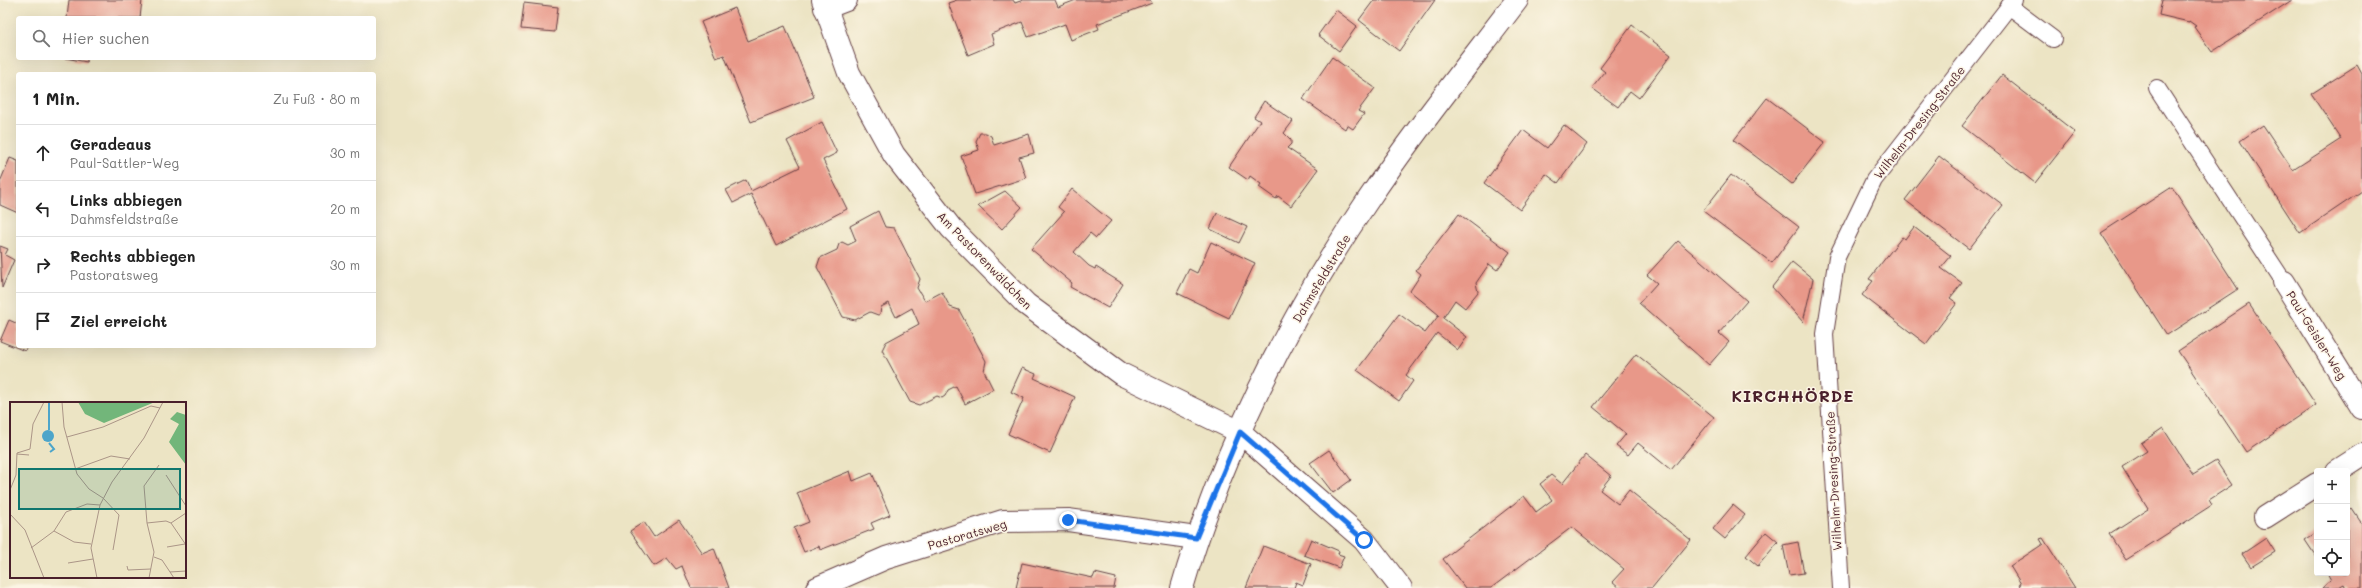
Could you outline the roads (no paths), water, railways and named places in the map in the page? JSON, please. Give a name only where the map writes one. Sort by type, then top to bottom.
[{"type":"street","points":[[824,4],[846,0]]},
{"type":"street","name":"Dahmsfeldstraße","points":[[1182,588],[1196,538],[1240,432],[1297,316],[1366,203],[1517,0]]},
{"type":"street","name":"Am Pastorenwäldchen","points":[[824,4],[849,73],[894,155],[956,234],[1026,304],[1121,374],[1240,432],[1364,540],[1401,588]]},
{"type":"street","name":"Paul-Geisler-Weg","points":[[2284,282],[2362,408]]},
{"type":"street","points":[[2342,468],[2362,455]]},
{"type":"street","points":[[2265,517],[2314,486]]},
{"type":"street","name":"Pastoratsweg","points":[[817,588],[886,558],[1003,521],[1068,520],[1196,538]]},
{"type":"lane","points":[[2011,3],[2053,38]]},
{"type":"lane","name":"Wilhelm-Dresing-Straße","points":[[1840,588],[1825,334],[1837,257],[1874,180],[2011,3]]},
{"type":"lane","points":[[2157,88],[2284,282]]},
{"type":"district","name":"KIRCHHÖRDE","points":[[1793,395]]}]
